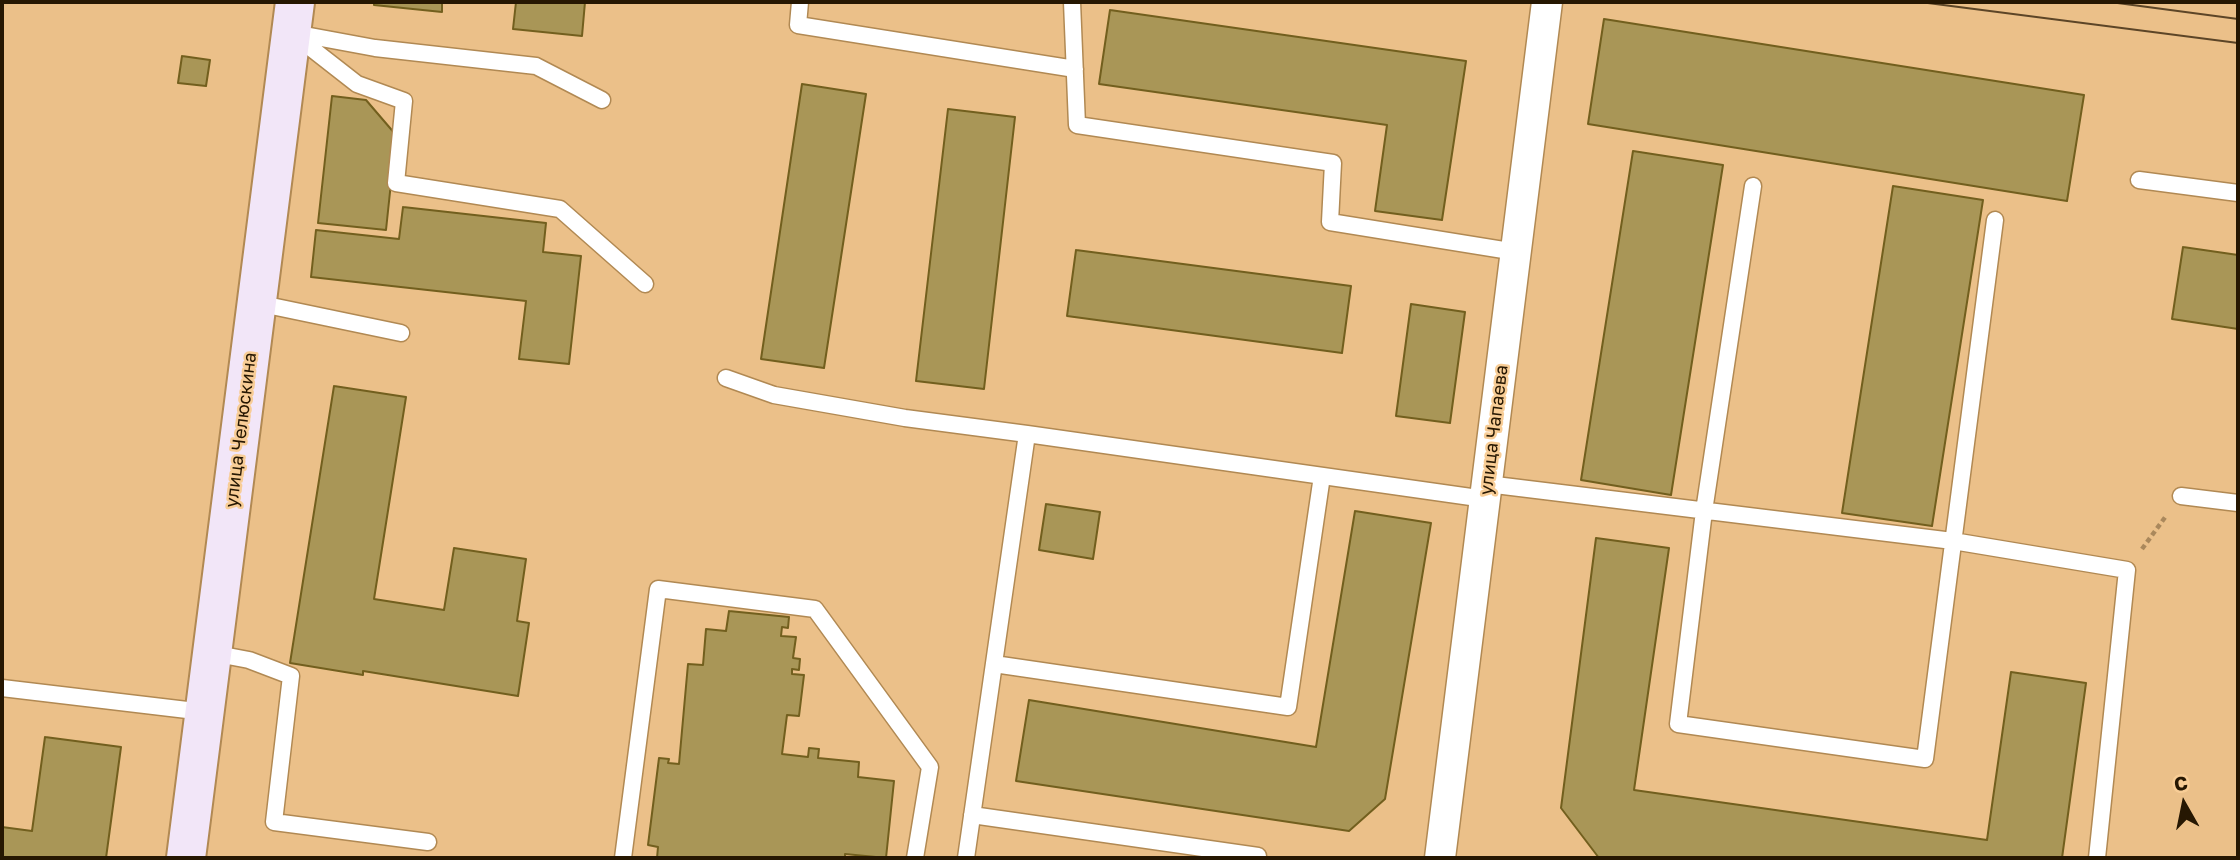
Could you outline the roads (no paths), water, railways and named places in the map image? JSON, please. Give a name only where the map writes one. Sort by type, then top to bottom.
[{"type":"street","name":"улица Чапаева","points":[[1440,858],[1547,2]]},
{"type":"street","name":"улица Челюскина","points":[[186,858],[293,17]]},
{"type":"lane","points":[[800,2],[798,25],[1075,69]]},
{"type":"lane","points":[[1072,2],[1077,125],[1333,163],[1330,222],[1516,252]]},
{"type":"lane","points":[[293,17],[374,48],[536,66],[602,100]]},
{"type":"lane","points":[[293,17],[358,84],[404,101],[396,183],[560,209],[645,284]]},
{"type":"lane","points":[[2139,180],[2238,193]]},
{"type":"lane","points":[[1753,186],[1704,511],[1678,724],[1925,759],[1994,220]]},
{"type":"lane","points":[[257,303],[401,332]]},
{"type":"lane","points":[[726,378],[774,395],[905,418],[1322,476],[1704,511],[1953,541],[2127,570],[2097,858]]},
{"type":"lane","points":[[965,858],[1027,434]]},
{"type":"lane","points":[[994,664],[1288,707],[1322,476]]},
{"type":"lane","points":[[2181,496],[2238,503]]},
{"type":"lane","points":[[623,858],[658,589],[815,609],[930,767],[915,858]]},
{"type":"lane","points":[[212,653],[249,660],[291,676],[274,822],[428,842]]},
{"type":"lane","points":[[2,688],[205,712]]},
{"type":"lane","points":[[972,815],[1258,856]]},
{"type":"tram line","points":[[1920,2],[2238,43]]},
{"type":"tram line","points":[[2110,2],[2238,19]]}]
